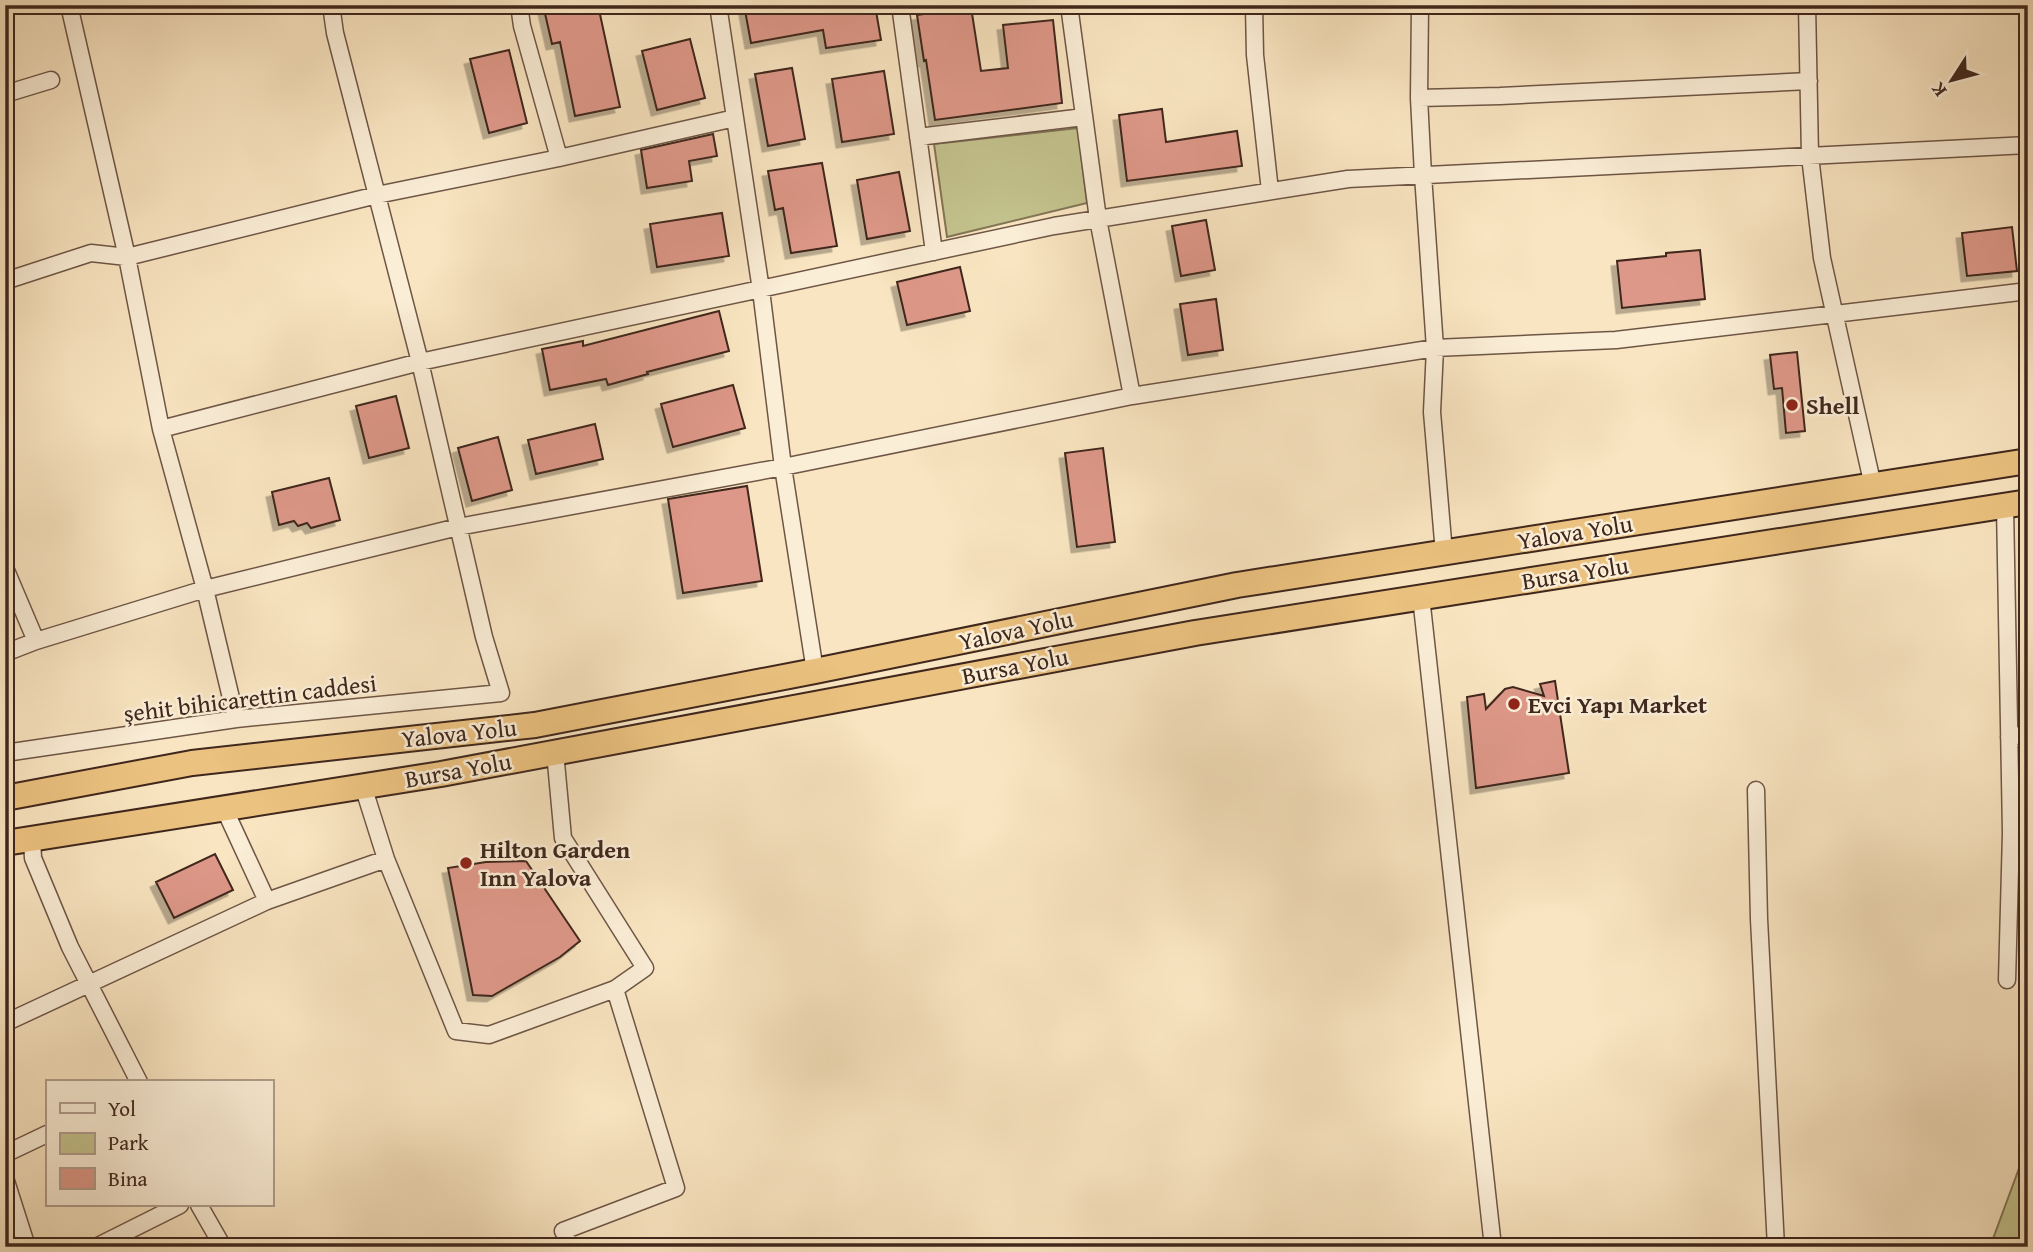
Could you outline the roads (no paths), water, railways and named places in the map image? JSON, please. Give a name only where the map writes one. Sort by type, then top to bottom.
[{"type":"highway","name":"Yalova Yolu","points":[[5,798],[192,763],[535,725],[1237,585],[2028,461]]},
{"type":"highway","name":"Bursa Yolu","points":[[5,843],[441,774],[1195,633],[2016,504]]},
{"type":"street","points":[[69,5],[127,257],[161,429],[205,589],[236,719]]},
{"type":"street","points":[[331,5],[335,33],[420,362],[458,527]]},
{"type":"street","points":[[519,5],[522,26],[559,158]]},
{"type":"street","points":[[718,5],[761,290],[783,467],[815,671]]},
{"type":"street","points":[[900,5],[934,252]]},
{"type":"street","points":[[1069,5],[1098,219],[1132,396]]},
{"type":"street","points":[[1254,5],[1255,55],[1270,191]]},
{"type":"street","points":[[1420,5],[1419,97],[1435,348],[1432,412],[1444,552]]},
{"type":"street","points":[[1807,5],[1810,156],[1822,258],[1872,486]]},
{"type":"street","points":[[5,94],[51,80]]},
{"type":"street","points":[[1419,97],[1500,96],[1809,81]]},
{"type":"street","points":[[918,137],[1084,117]]},
{"type":"street","points":[[5,281],[91,253],[127,257],[377,195],[735,118]]},
{"type":"street","points":[[161,429],[420,362],[1054,226],[1348,179],[2028,145]]},
{"type":"street","points":[[5,653],[205,589],[458,527],[783,467],[1132,396],[1435,348],[1616,340],[2028,291]]},
{"type":"street","points":[[2007,980],[2009,737],[2016,504]]},
{"type":"street","name":"şehit bihicarettin caddesi","points":[[5,753],[236,719],[501,693],[484,637],[458,527]]},
{"type":"street","points":[[5,568],[36,641]]},
{"type":"street","points":[[1421,597],[1493,1247]]},
{"type":"street","points":[[2009,737],[2028,734]]},
{"type":"street","points":[[362,786],[386,859],[456,1031],[489,1035],[615,989],[645,968],[563,838],[555,752]]},
{"type":"street","points":[[1756,790],[1759,919],[1776,1247]]},
{"type":"street","points":[[224,808],[267,901]]},
{"type":"street","points":[[32,839],[33,859],[70,947],[138,1080]]},
{"type":"street","points":[[2010,860],[2028,858]]},
{"type":"street","points":[[5,1023],[267,901],[386,859]]},
{"type":"street","points":[[571,1247],[563,1231],[676,1188],[615,989]]},
{"type":"street","points":[[5,1154],[46,1134]]},
{"type":"street","points":[[5,1178],[27,1247]]},
{"type":"street","points":[[96,1247],[178,1206]]},
{"type":"street","points":[[200,1206],[223,1247]]},
{"type":"place","name":"Shell","points":[[1792,405]]},
{"type":"place","name":"Evci Yapı Market","points":[[1514,704]]},
{"type":"place","name":"Hilton Garden Inn Yalova","points":[[466,863]]}]
